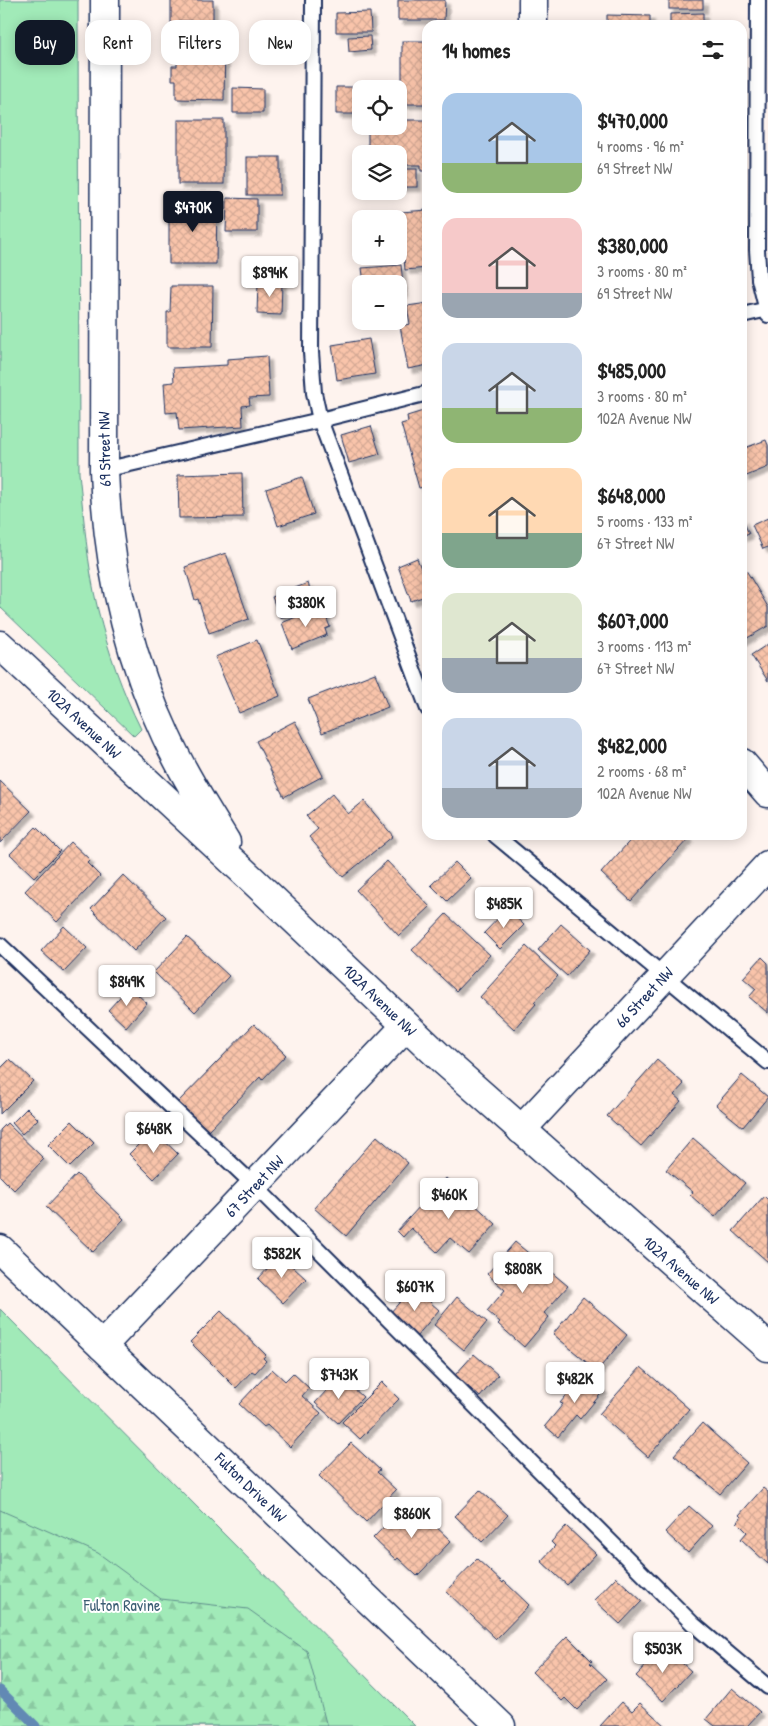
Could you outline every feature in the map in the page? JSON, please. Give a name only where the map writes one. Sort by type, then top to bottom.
[{"type":"street","name":"69 Street NW","points":[[105,0],[104,470],[105,508],[117,587],[145,687],[166,736],[190,783],[242,870]]},
{"type":"street","points":[[533,0],[533,20]]},
{"type":"street","name":"102A Avenue NW","points":[[0,645],[242,870],[406,1026],[521,1130],[768,1346]]},
{"type":"street","points":[[747,770],[768,793]]},
{"type":"street","name":"66 Street NW","points":[[521,1130],[768,865]]},
{"type":"street","name":"67 Street NW","points":[[102,1346],[406,1026]]},
{"type":"street","name":"Fulton Drive NW","points":[[0,1249],[501,1726]]},
{"type":"lane","points":[[313,0],[311,352],[314,394],[320,420],[422,693]]},
{"type":"lane","points":[[747,314],[767,311],[759,279],[757,250],[758,0]]},
{"type":"lane","points":[[104,470],[422,394]]},
{"type":"lane","points":[[501,840],[768,1062]]},
{"type":"lane","points":[[0,945],[255,1186],[692,1624],[768,1687]]},
{"type":"green space","points":[[0,0],[78,0],[79,473],[86,542],[94,593],[116,671],[141,729],[134,736],[0,607]]},
{"type":"green space","name":"Fulton Ravine","points":[[0,1309],[415,1726],[0,1726]]},
{"type":"green space","points":[[0,1510],[98,1553],[161,1599],[248,1609],[307,1651],[328,1726],[0,1726]]},
{"type":"building","points":[[171,0],[213,0],[213,20],[171,20]]},
{"type":"building","points":[[398,0],[445,0],[444,20],[398,20]]},
{"type":"building","points":[[669,0],[703,0],[703,9],[669,9]]},
{"type":"building","points":[[370,12],[371,32],[336,32],[336,13]]},
{"type":"building","points":[[703,13],[703,20],[670,20],[670,14]]},
{"type":"building","points":[[607,15],[650,16],[650,20],[607,20]]},
{"type":"building","points":[[370,36],[371,50],[349,52],[348,37]]},
{"type":"building","points":[[402,41],[422,41],[422,104],[407,104],[407,80],[402,80]]},
{"type":"building","points":[[225,65],[224,100],[176,99],[176,80],[172,80],[172,66]]},
{"type":"building","points":[[336,87],[352,87],[352,114],[336,114]]},
{"type":"building","points":[[233,88],[263,89],[263,113],[233,113]]},
{"type":"building","points":[[178,120],[224,120],[224,184],[178,184]]},
{"type":"building","points":[[407,120],[422,120],[422,171],[421,165],[407,165],[407,145],[368,145],[368,135],[407,135]]},
{"type":"building","points":[[247,157],[280,157],[280,195],[247,195]]},
{"type":"building","points":[[407,169],[417,169],[417,187],[407,187]]},
{"type":"building","points":[[227,198],[257,199],[257,232],[226,232]]},
{"type":"building","points":[[169,203],[217,203],[216,264],[169,264]]},
{"type":"building","points":[[422,210],[422,269],[405,270],[405,265],[407,265],[407,212]]},
{"type":"building","points":[[401,265],[402,275],[363,275],[362,268]]},
{"type":"building","points":[[258,281],[282,282],[281,315],[257,314]]},
{"type":"building","points":[[171,286],[213,286],[212,347],[167,347],[167,312],[170,312]]},
{"type":"building","points":[[422,304],[422,366],[408,369],[401,330],[407,330],[407,325],[410,324],[407,306]]},
{"type":"building","points":[[369,339],[375,374],[337,380],[332,345]]},
{"type":"building","points":[[267,356],[269,397],[249,398],[250,405],[242,406],[243,426],[179,430],[177,412],[166,413],[164,383],[174,382],[173,368],[227,365],[227,359]]},
{"type":"building","points":[[422,411],[422,487],[419,488],[401,424],[408,422],[407,416]]},
{"type":"building","points":[[371,426],[380,454],[349,463],[341,435]]},
{"type":"building","points":[[766,440],[768,445],[768,467],[747,476],[747,447]]},
{"type":"building","points":[[242,473],[243,517],[179,518],[178,475]]},
{"type":"building","points":[[302,477],[314,514],[278,526],[266,489]]},
{"type":"building","points":[[768,518],[768,547],[763,549],[752,525]]},
{"type":"building","points":[[226,553],[249,619],[209,633],[198,599],[195,600],[185,567]]},
{"type":"building","points":[[417,558],[422,569],[422,597],[411,601],[398,566]]},
{"type":"building","points":[[747,572],[768,607],[768,626],[747,638]]},
{"type":"building","points":[[308,583],[315,605],[280,618],[272,597]]},
{"type":"building","points":[[317,608],[320,616],[325,614],[330,627],[325,629],[327,635],[292,649],[282,623]]},
{"type":"building","points":[[257,640],[280,696],[239,713],[215,657]]},
{"type":"building","points":[[768,644],[768,681],[751,655]]},
{"type":"building","points":[[375,673],[388,707],[322,733],[308,699]]},
{"type":"building","points":[[295,721],[323,776],[284,797],[256,741]]},
{"type":"building","points":[[0,781],[31,811],[0,843]]},
{"type":"building","points":[[332,794],[348,814],[364,801],[393,836],[343,877],[309,837],[318,829],[306,816]]},
{"type":"building","points":[[36,827],[60,851],[34,877],[10,854]]},
{"type":"building","points":[[631,840],[687,840],[631,901],[601,873]]},
{"type":"building","points":[[71,842],[90,860],[87,863],[100,876],[57,922],[25,891]]},
{"type":"building","points":[[387,861],[430,907],[399,936],[356,890]]},
{"type":"building","points":[[455,862],[471,878],[447,901],[431,885]]},
{"type":"building","points":[[123,875],[166,917],[134,951],[91,909]]},
{"type":"building","points":[[507,909],[524,925],[500,949],[484,933]]},
{"type":"building","points":[[446,914],[490,955],[456,991],[412,950]]},
{"type":"building","points":[[561,924],[590,950],[567,976],[538,950]]},
{"type":"building","points":[[64,926],[87,948],[64,972],[41,951]]},
{"type":"building","points":[[187,937],[229,976],[195,1012],[154,972]]},
{"type":"building","points":[[526,946],[558,976],[534,1002],[536,1004],[514,1029],[480,997]]},
{"type":"building","points":[[762,957],[768,963],[768,1013],[749,997],[756,989],[743,978]]},
{"type":"building","points":[[129,987],[147,1003],[126,1027],[108,1010]]},
{"type":"building","points":[[254,1024],[286,1055],[262,1080],[260,1077],[208,1131],[178,1102]]},
{"type":"building","points":[[10,1059],[33,1081],[0,1114],[0,1069]]},
{"type":"building","points":[[657,1060],[684,1084],[674,1095],[681,1101],[641,1146],[607,1116]]},
{"type":"building","points":[[742,1075],[768,1097],[743,1127],[716,1105]]},
{"type":"building","points":[[27,1108],[38,1119],[22,1134],[12,1123]]},
{"type":"building","points":[[72,1121],[94,1143],[70,1167],[48,1145]]},
{"type":"building","points":[[7,1123],[44,1159],[14,1190],[0,1176],[0,1130]]},
{"type":"building","points":[[153,1130],[178,1154],[154,1179],[129,1154]]},
{"type":"building","points":[[377,1136],[408,1163],[346,1236],[314,1208]]},
{"type":"building","points":[[693,1138],[745,1183],[715,1217],[690,1195],[693,1192],[666,1170]]},
{"type":"building","points":[[77,1174],[124,1219],[93,1252],[46,1207]]},
{"type":"building","points":[[446,1178],[496,1224],[469,1254],[450,1238],[437,1252],[411,1228],[403,1237],[397,1231]]},
{"type":"building","points":[[764,1196],[768,1200],[768,1262],[733,1231]]},
{"type":"building","points":[[515,1242],[568,1286],[544,1313],[549,1317],[524,1347],[498,1324],[500,1322],[487,1311],[505,1290],[487,1274]]},
{"type":"building","points":[[280,1255],[306,1279],[283,1303],[258,1279]]},
{"type":"building","points":[[413,1287],[439,1310],[416,1337],[390,1313]]},
{"type":"building","points":[[457,1297],[487,1322],[464,1350],[434,1325]]},
{"type":"building","points":[[583,1297],[627,1335],[597,1371],[553,1334]]},
{"type":"building","points":[[221,1311],[266,1355],[263,1358],[266,1361],[255,1373],[252,1371],[236,1388],[190,1342]]},
{"type":"building","points":[[474,1354],[498,1375],[480,1397],[455,1375]]},
{"type":"building","points":[[641,1367],[689,1409],[648,1457],[599,1414]]},
{"type":"building","points":[[272,1369],[285,1381],[293,1373],[309,1388],[302,1396],[321,1413],[290,1447],[267,1425],[264,1427],[239,1404]]},
{"type":"building","points":[[585,1373],[604,1390],[580,1419],[576,1415],[558,1437],[545,1426],[563,1404],[560,1403]]},
{"type":"building","points":[[340,1376],[363,1397],[338,1423],[315,1403]]},
{"type":"building","points":[[382,1382],[399,1399],[360,1439],[342,1422]]},
{"type":"building","points":[[702,1423],[747,1463],[720,1494],[674,1455]]},
{"type":"building","points":[[351,1443],[380,1470],[377,1472],[396,1490],[366,1522],[319,1476]]},
{"type":"building","points":[[763,1488],[768,1492],[768,1564],[741,1539],[747,1532],[737,1522],[741,1517],[739,1515]]},
{"type":"building","points":[[480,1490],[508,1515],[482,1542],[455,1516]]},
{"type":"building","points":[[409,1501],[451,1541],[417,1576],[398,1558],[396,1560],[373,1538]]},
{"type":"building","points":[[689,1506],[712,1526],[688,1553],[665,1532]]},
{"type":"building","points":[[566,1526],[596,1554],[567,1585],[541,1561],[555,1546],[551,1542]]},
{"type":"building","points":[[477,1559],[529,1605],[496,1639],[446,1591]]},
{"type":"building","points":[[616,1577],[642,1601],[620,1624],[594,1600]]},
{"type":"building","points":[[567,1636],[592,1661],[590,1663],[607,1679],[577,1710],[565,1698],[562,1701],[532,1672]]},
{"type":"building","points":[[664,1647],[691,1671],[663,1701],[636,1676]]},
{"type":"building","points":[[732,1688],[760,1712],[747,1726],[715,1726],[706,1719]]},
{"type":"building","points":[[622,1702],[632,1711],[640,1703],[665,1726],[600,1726]]},
{"type":"waterway","points":[[0,1690],[36,1726]]}]
